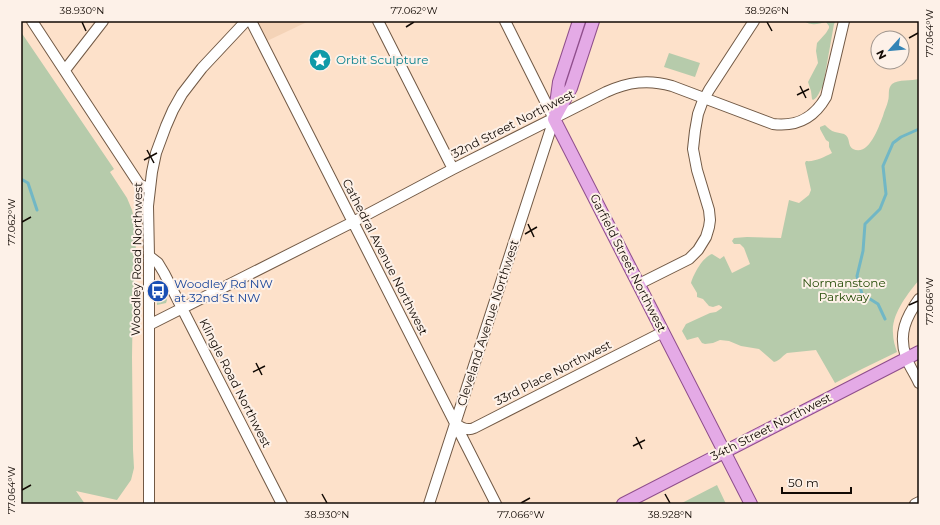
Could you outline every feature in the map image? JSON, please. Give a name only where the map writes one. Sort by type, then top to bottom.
[{"type":"main road","name":"Cleveland Avenue Northwest","points":[[554,119],[559,82],[578,21]]},
{"type":"main road","name":"Cleveland Avenue Northwest","points":[[554,119],[571,88],[593,21]]},
{"type":"main road","name":"Garfield Street Northwest","points":[[554,119],[751,504]]},
{"type":"main road","name":"34th Street Northwest","points":[[623,504],[919,352]]},
{"type":"street","points":[[32,21],[139,184],[149,189]]},
{"type":"street","points":[[65,70],[103,21]]},
{"type":"street","name":"Woodley Road Northwest","points":[[149,504],[148,206],[152,172],[156,153],[166,126],[185,89],[202,68],[246,21]]},
{"type":"street","name":"Cathedral Avenue Northwest","points":[[251,21],[496,504]]},
{"type":"street","points":[[378,21],[453,169]]},
{"type":"street","name":"Garfield Street Northwest","points":[[505,21],[554,119]]},
{"type":"street","points":[[639,284],[689,259],[698,250],[707,234],[710,220],[709,210],[697,170],[693,150],[696,122],[699,109],[704,98],[754,21]]},
{"type":"street","name":"32nd Street Northwest","points":[[149,325],[353,222],[453,169],[612,90],[632,83],[662,83],[773,124],[791,124],[804,120],[815,112],[826,97],[844,21]]},
{"type":"street","name":"Cleveland Avenue Northwest","points":[[429,504],[554,119]]},
{"type":"street","name":"Klingle Road Northwest","points":[[149,256],[161,267],[282,504]]},
{"type":"street","points":[[919,299],[904,328],[903,342],[906,358],[919,383]]},
{"type":"street","name":"33rd Place Northwest","points":[[455,423],[464,429],[474,428],[663,332]]},
{"type":"street","points":[[915,504],[919,502]]},
{"type":"shaded area","points":[[257,21],[309,21],[267,41]]},
{"type":"green space","points":[[804,21],[836,21],[834,24],[823,86],[818,96],[813,100],[808,82],[818,63],[816,51],[817,43],[826,33],[829,26],[826,22],[812,24]]},
{"type":"green space","points":[[21,32],[114,169],[110,172],[127,198],[135,222],[136,253],[133,293],[132,357],[134,468],[131,480],[117,500],[76,491],[85,504],[21,504]]},
{"type":"green space","points":[[669,53],[700,63],[695,77],[664,67]]},
{"type":"green space","name":"Normanstone Parkway","points":[[919,79],[919,280],[905,298],[897,312],[893,326],[893,336],[897,352],[835,383],[816,350],[787,353],[774,362],[759,349],[741,346],[729,341],[720,340],[705,344],[702,343],[698,337],[687,340],[682,331],[686,324],[710,313],[716,312],[722,308],[719,305],[713,307],[709,306],[703,299],[697,297],[697,293],[691,283],[699,266],[705,258],[712,254],[720,259],[724,256],[732,273],[750,264],[744,248],[740,244],[734,244],[732,241],[734,238],[781,238],[789,200],[799,203],[809,195],[811,190],[805,163],[806,161],[823,158],[832,153],[829,147],[829,142],[826,140],[820,127],[825,125],[832,131],[846,135],[851,148],[853,149],[864,149],[872,139],[879,126],[888,103],[890,86],[898,81]]},
{"type":"green space","points":[[157,281],[159,281],[167,300],[166,303],[157,305]]},
{"type":"green space","points":[[717,485],[726,504],[680,504]]},
{"type":"waterway","points":[[885,319],[878,304],[862,294],[857,276],[863,251],[865,224],[880,209],[886,194],[883,166],[893,143],[901,137],[919,129]]},
{"type":"waterway","points":[[21,179],[28,183],[37,210]]},
{"type":"place","name":"Orbit Sculpture","points":[[320,60]]},
{"type":"place","name":"Woodley Rd NW at 32nd St NW","points":[[158,291]]}]
